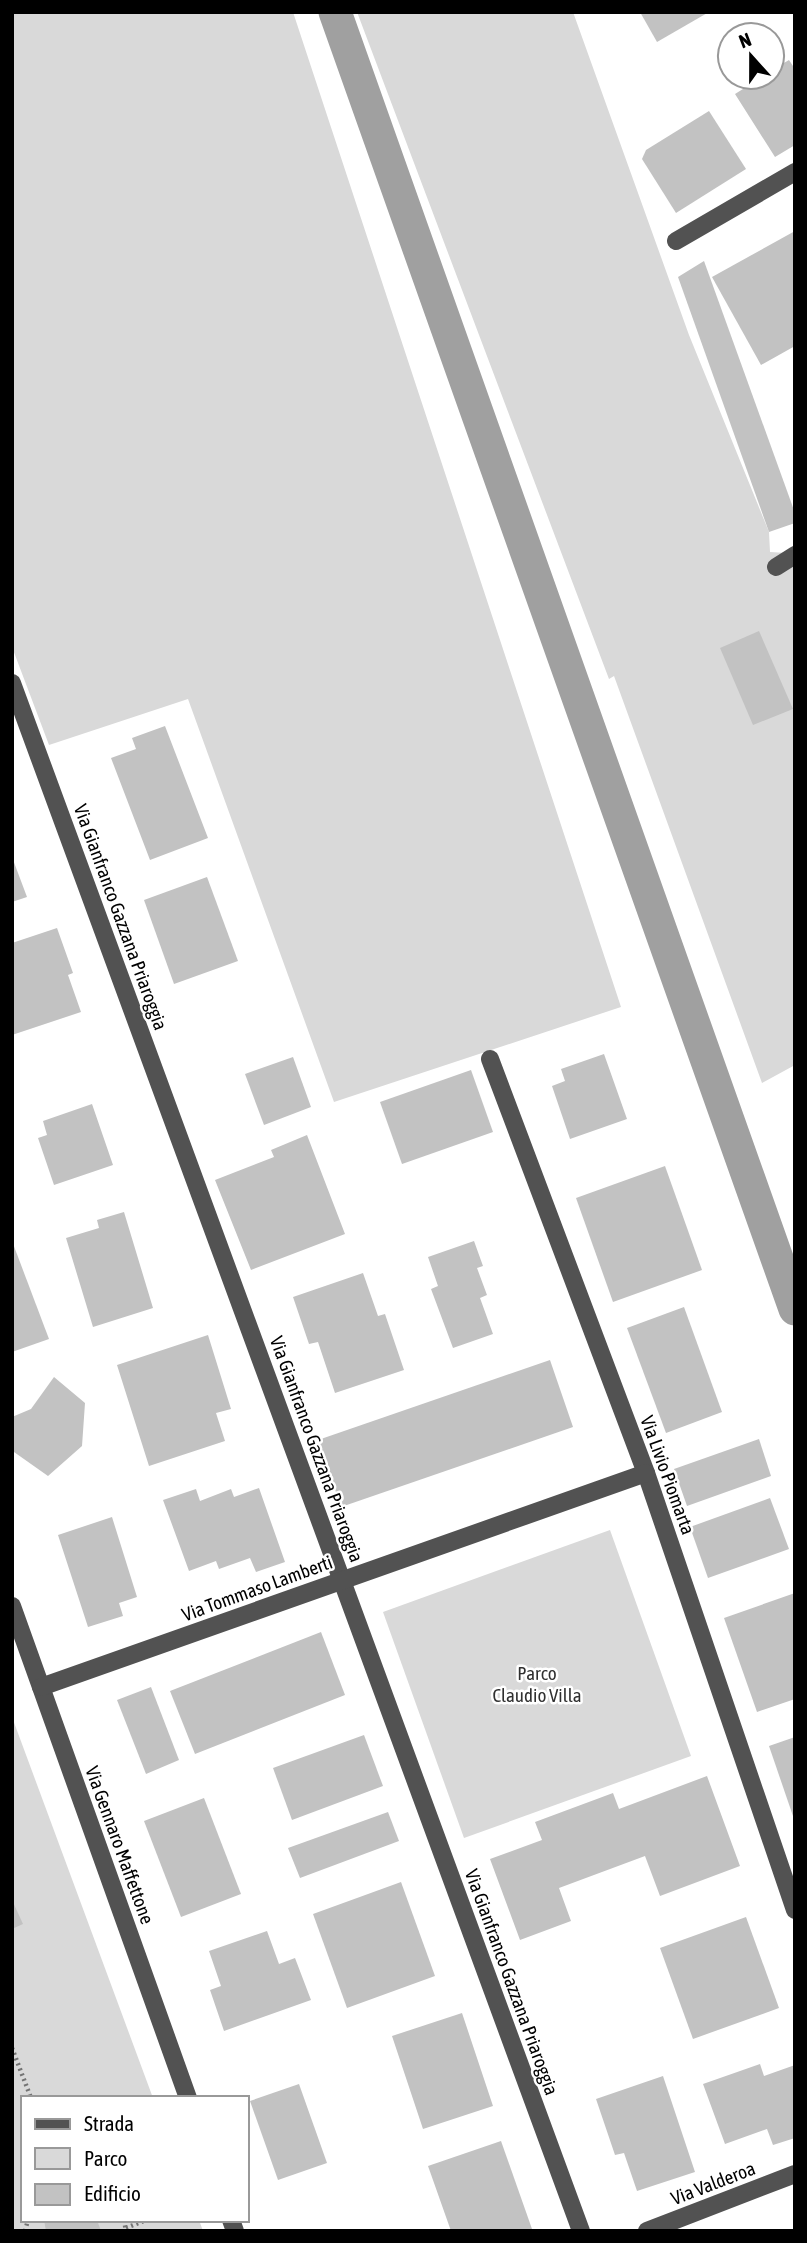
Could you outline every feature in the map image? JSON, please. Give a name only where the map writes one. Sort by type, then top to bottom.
[{"type":"street","points":[[676,241],[795,172]]},
{"type":"street","points":[[776,567],[795,555]]},
{"type":"street","name":"Via Gianfranco Gazzana Priaroggia","points":[[12,683],[581,2231]]},
{"type":"street","name":"Via Livio Piomarta","points":[[490,1059],[646,1473],[795,1910]]},
{"type":"street","name":"Via Tommaso Lamberti","points":[[41,1688],[646,1473]]},
{"type":"street","name":"Via Gennaro Maffettone","points":[[12,1606],[187,2096]]},
{"type":"street","name":"Via Valderoa","points":[[647,2231],[795,2174]]},
{"type":"path","points":[[12,2048],[30,2096]]},
{"type":"green space","points":[[12,12],[293,12],[621,1007],[334,1102],[188,699],[49,745],[12,647]]},
{"type":"green space","points":[[357,12],[573,12],[689,335],[769,532],[770,552],[787,553],[795,559],[795,1065],[762,1083],[614,676],[609,679]]},
{"type":"green space","name":"Parco Claudio Villa","points":[[610,1530],[691,1756],[464,1838],[383,1612]]},
{"type":"green space","points":[[12,1717],[152,2096],[21,2096],[21,2222],[200,2222],[203,2231],[12,2231]]},
{"type":"building","points":[[640,12],[709,12],[657,42]]},
{"type":"building","points":[[789,60],[795,69],[795,145],[775,157],[735,94],[740,91],[786,91],[786,62]]},
{"type":"building","points":[[709,111],[746,169],[676,213],[642,159],[646,150]]},
{"type":"building","points":[[795,231],[795,346],[761,365],[712,277]]},
{"type":"building","points":[[704,261],[795,513],[795,523],[769,532],[678,277]]},
{"type":"building","points":[[759,631],[793,709],[753,725],[720,648]]},
{"type":"building","points":[[165,726],[208,838],[150,860],[111,758],[136,749],[132,738]]},
{"type":"building","points":[[12,857],[27,897],[12,902]]},
{"type":"building","points":[[207,877],[238,961],[174,984],[144,900]]},
{"type":"building","points":[[57,928],[73,973],[68,975],[81,1012],[12,1035],[12,943]]},
{"type":"building","points":[[604,1054],[627,1119],[570,1139],[552,1086],[565,1081],[561,1069]]},
{"type":"building","points":[[293,1057],[311,1107],[264,1125],[245,1074]]},
{"type":"building","points":[[471,1070],[493,1132],[402,1164],[380,1102]]},
{"type":"building","points":[[92,1104],[113,1165],[54,1185],[38,1138],[47,1135],[43,1121]]},
{"type":"building","points":[[307,1135],[345,1234],[251,1270],[215,1180],[274,1157],[271,1150]]},
{"type":"building","points":[[665,1166],[702,1270],[613,1302],[576,1198]]},
{"type":"building","points":[[124,1212],[153,1308],[93,1327],[66,1238],[99,1228],[97,1220]]},
{"type":"building","points":[[12,1241],[49,1339],[12,1352]]},
{"type":"building","points":[[474,1241],[483,1266],[477,1268],[487,1295],[480,1298],[493,1334],[453,1348],[431,1289],[438,1286],[428,1257]]},
{"type":"building","points":[[363,1273],[378,1316],[385,1314],[404,1370],[335,1393],[318,1342],[309,1344],[293,1297]]},
{"type":"building","points":[[684,1307],[722,1412],[666,1433],[627,1328]]},
{"type":"building","points":[[208,1335],[231,1409],[216,1413],[225,1441],[149,1466],[117,1365]]},
{"type":"building","points":[[550,1360],[573,1427],[341,1507],[318,1440]]},
{"type":"building","points":[[54,1377],[85,1403],[82,1446],[48,1476],[14,1452],[12,1417],[31,1409]]},
{"type":"building","points":[[759,1439],[771,1476],[687,1506],[674,1469]]},
{"type":"building","points":[[259,1488],[285,1562],[256,1572],[250,1558],[219,1569],[216,1561],[189,1571],[163,1500],[196,1489],[200,1501],[231,1489],[234,1497]]},
{"type":"building","points":[[770,1498],[789,1549],[708,1578],[690,1527]]},
{"type":"building","points":[[112,1517],[137,1597],[119,1603],[123,1616],[88,1627],[58,1535]]},
{"type":"building","points":[[795,1593],[795,1699],[757,1712],[724,1618]]},
{"type":"building","points":[[321,1632],[345,1695],[195,1754],[170,1691]]},
{"type":"building","points":[[151,1687],[179,1760],[146,1774],[117,1700]]},
{"type":"building","points":[[364,1735],[383,1786],[292,1820],[273,1768]]},
{"type":"building","points":[[795,1737],[795,1819],[794,1819],[769,1746]]},
{"type":"building","points":[[707,1776],[740,1866],[660,1896],[645,1856],[559,1888],[571,1921],[520,1940],[490,1859],[542,1840],[535,1822],[613,1793],[619,1809]]},
{"type":"building","points":[[204,1798],[241,1894],[181,1917],[144,1821]]},
{"type":"building","points":[[388,1812],[399,1841],[300,1878],[288,1848]]},
{"type":"building","points":[[401,1882],[435,1976],[347,2008],[313,1914]]},
{"type":"building","points":[[12,1900],[23,1924],[12,1929]]},
{"type":"building","points":[[746,1917],[779,2008],[693,2039],[660,1948]]},
{"type":"building","points":[[267,1931],[279,1964],[295,1958],[311,2000],[224,2031],[210,1990],[221,1986],[209,1951]]},
{"type":"building","points":[[462,2013],[493,2106],[423,2129],[392,2036]]},
{"type":"building","points":[[760,2064],[764,2076],[795,2065],[795,2138],[773,2145],[767,2129],[725,2144],[703,2084]]},
{"type":"building","points":[[663,2076],[695,2172],[637,2191],[624,2153],[615,2155],[596,2099]]},
{"type":"building","points":[[299,2084],[327,2163],[278,2180],[250,2101]]},
{"type":"building","points":[[501,2141],[532,2229],[451,2231],[428,2166]]},
{"type":"building","points":[[44,2222],[98,2222],[101,2231],[46,2231]]},
{"type":"waterway","points":[[335,12],[795,1309]]}]
